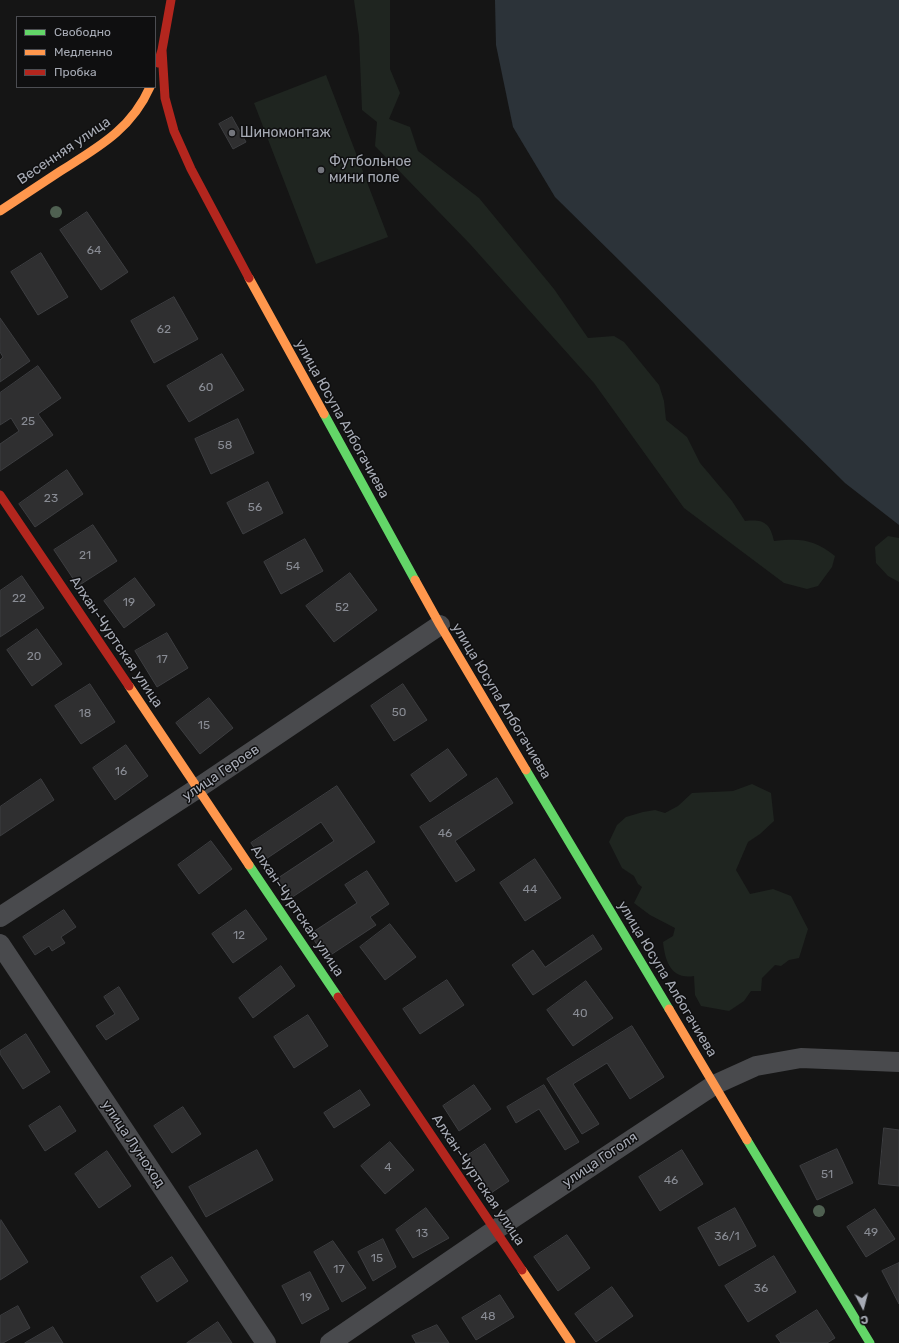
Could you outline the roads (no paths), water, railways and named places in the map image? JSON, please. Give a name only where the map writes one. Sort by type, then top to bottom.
[{"type":"street","points":[[156,69],[162,50],[171,0]]},
{"type":"street","name":"улица Юсупа Албогачиева","points":[[162,50],[165,104],[174,133],[210,206],[440,625],[714,1085],[870,1343]]},
{"type":"street","name":"Весенняя улица","points":[[0,211],[103,143],[122,128],[135,115],[150,88]]},
{"type":"street","name":"Алхан-Чуртская улица","points":[[0,495],[571,1343]]},
{"type":"street","name":"улица Героев","points":[[0,917],[198,788],[440,625]]},
{"type":"street","name":"улица Луноход","points":[[0,944],[266,1343]]},
{"type":"street","name":"улица Гоголя","points":[[330,1343],[495,1230],[714,1085],[756,1066],[801,1058],[899,1062]]},
{"type":"place","name":"Шиномонтаж","points":[[232,133]]},
{"type":"place","name":"Футбольное мини поле","points":[[321,170]]}]
